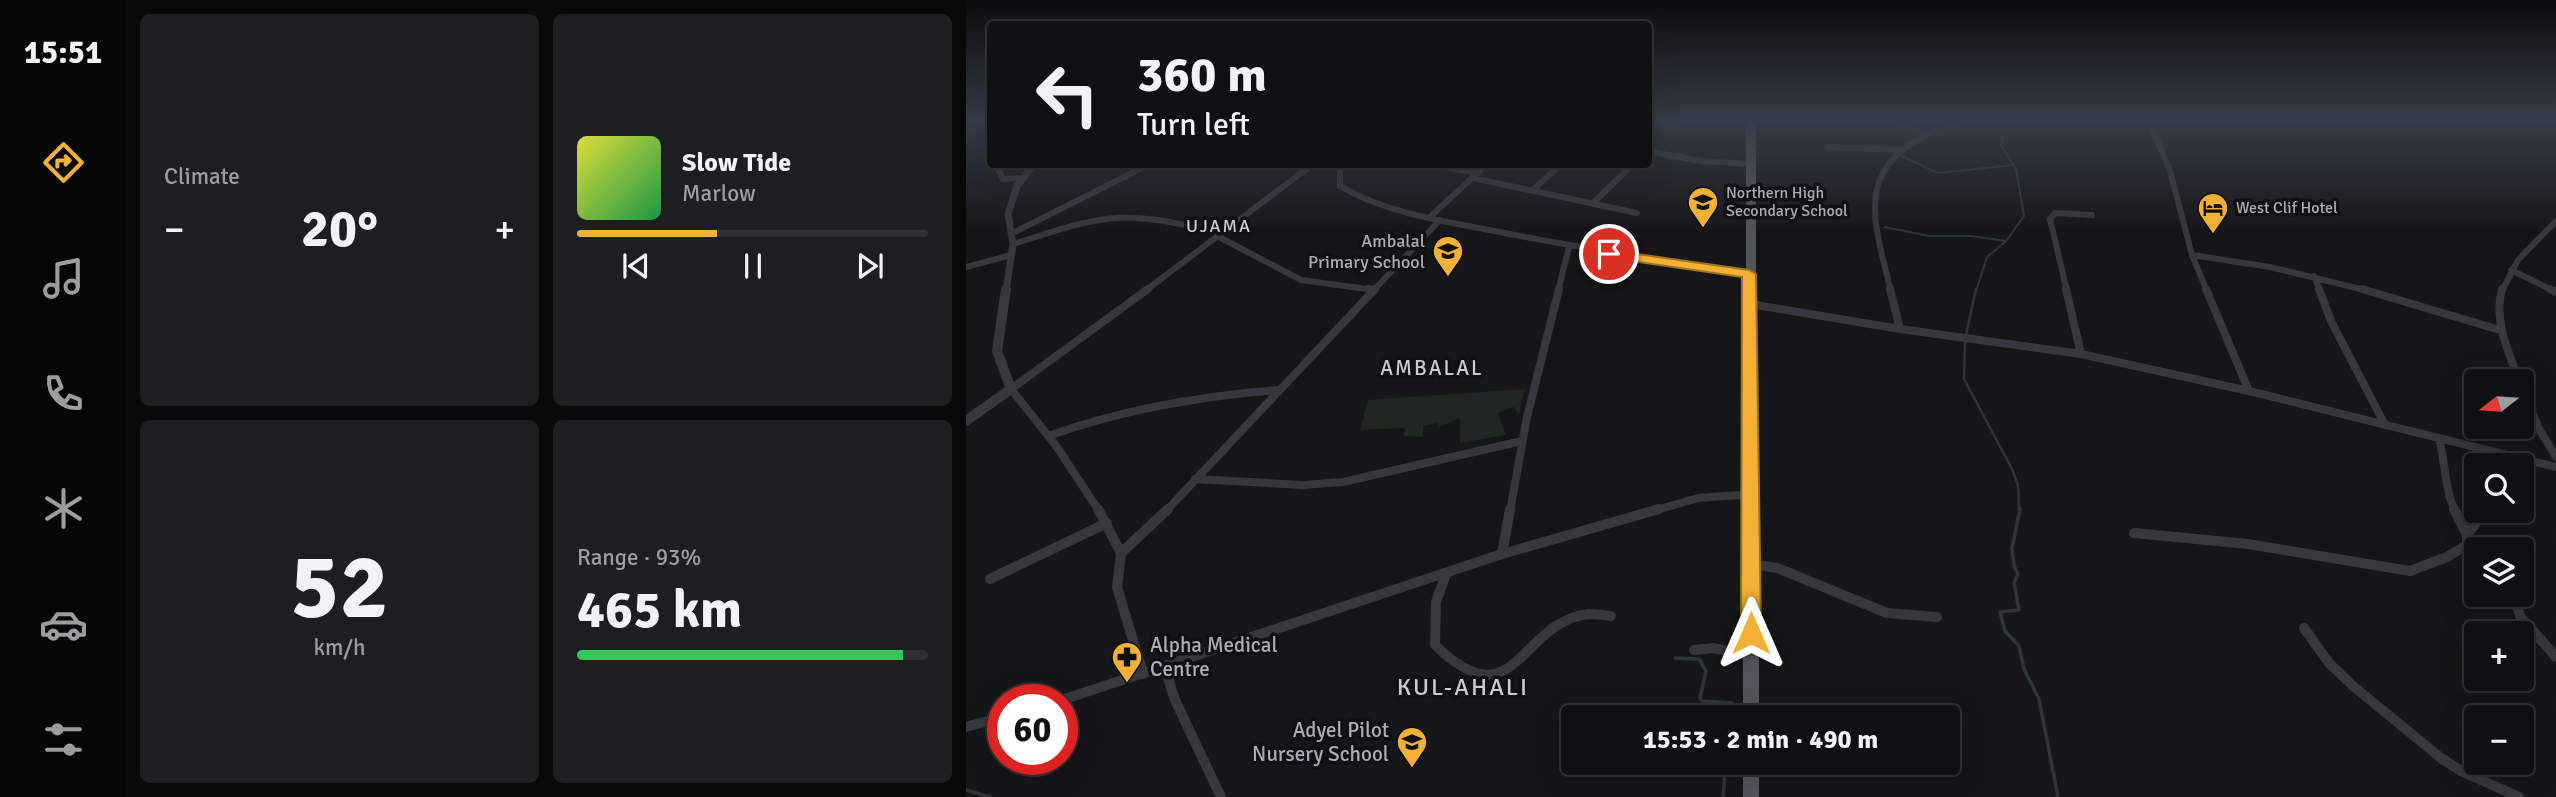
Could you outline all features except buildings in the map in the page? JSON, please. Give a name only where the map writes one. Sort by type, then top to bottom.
[{"type":"main road","points":[[1751,158],[1751,705]]},
{"type":"main road","points":[[1751,775],[1751,797]]},
{"type":"street","points":[[1687,158],[1751,164]]},
{"type":"street","points":[[1895,158],[1881,174],[1875,188],[1879,230],[1900,329]]},
{"type":"street","points":[[2164,158],[2192,255],[2249,391]]},
{"type":"street","points":[[998,168],[1003,179],[1021,178]]},
{"type":"street","points":[[1030,168],[1021,178],[1013,194],[1008,214],[1012,239],[1011,255],[996,351],[1011,389],[1051,435],[1107,523],[1121,553],[1117,587],[1143,674]]},
{"type":"street","points":[[1012,239],[1143,168]]},
{"type":"street","points":[[966,421],[1221,235],[1308,168]]},
{"type":"street","points":[[1340,168],[1339,186],[1349,196],[1569,247],[1749,274]]},
{"type":"street","points":[[1444,168],[1637,214]]},
{"type":"street","points":[[1121,553],[1195,479],[1374,289],[1483,168]]},
{"type":"street","points":[[1533,190],[1557,168]]},
{"type":"street","points":[[1594,202],[1628,169]]},
{"type":"street","points":[[2081,354],[2050,219],[2054,213],[2092,215]]},
{"type":"street","points":[[1012,239],[1089,222],[1140,218],[1221,235],[1301,280],[1374,289]]},
{"type":"street","points":[[2514,369],[2500,330],[2499,296],[2511,270],[2556,220]]},
{"type":"street","points":[[1502,554],[1522,441],[1548,324],[1569,247]]},
{"type":"street","points":[[966,267],[1011,255]]},
{"type":"street","points":[[2192,255],[2260,264],[2314,276],[2500,330]]},
{"type":"street","points":[[2511,270],[2556,292]]},
{"type":"street","points":[[2314,276],[2331,321],[2385,425]]},
{"type":"street","points":[[1750,304],[1900,329],[2081,354],[2249,391],[2498,453]]},
{"type":"street","points":[[1051,435],[1094,418],[1119,413],[1221,394],[1278,390]]},
{"type":"street","points":[[2534,417],[2556,457]]},
{"type":"street","points":[[2439,439],[2445,461],[2446,493],[2466,537]]},
{"type":"street","points":[[1195,479],[1303,485],[1343,482],[1522,441]]},
{"type":"street","points":[[2534,462],[2556,467]]},
{"type":"street","points":[[1078,695],[1502,554],[1698,498],[1752,494]]},
{"type":"street","points":[[990,579],[1107,523]]},
{"type":"street","points":[[2134,533],[2248,544],[2410,571],[2447,557],[2464,543]]},
{"type":"street","points":[[1752,564],[1777,568],[1887,613],[1937,617]]},
{"type":"street","points":[[1446,574],[1436,602],[1435,645],[1471,673],[1485,676],[1506,669],[1551,629],[1562,623],[1585,615],[1611,616]]},
{"type":"street","points":[[2517,607],[2520,616],[2556,657]]},
{"type":"street","points":[[2304,628],[2329,663],[2353,686],[2441,758],[2461,771],[2519,797]]},
{"type":"street","points":[[1698,649],[1751,656]]},
{"type":"street","points":[[1164,666],[1175,705],[1207,764],[1221,797]]},
{"type":"street","points":[[966,727],[987,721]]},
{"type":"shaded area","points":[[1525,389],[1519,414],[1514,407],[1498,413],[1506,435],[1460,443],[1460,418],[1440,427],[1438,423],[1423,426],[1423,437],[1404,436],[1405,428],[1360,430],[1368,400]]},
{"type":"waterway","points":[[1907,158],[1938,173],[2013,165]]},
{"type":"waterway","points":[[2006,241],[2024,216],[2016,169],[2009,158]]},
{"type":"waterway","points":[[1885,227],[1929,236],[1971,236],[2006,241]]},
{"type":"waterway","points":[[1976,291],[1987,257],[2006,241]]},
{"type":"waterway","points":[[1966,335],[1976,289]]},
{"type":"waterway","points":[[1965,341],[1964,379],[2012,469],[2018,485],[2019,511]]},
{"type":"waterway","points":[[2020,509],[2012,548],[2018,574],[2014,583],[2019,610],[2000,612],[2005,631],[2019,646],[2024,669],[2039,699],[2058,797]]},
{"type":"waterway","points":[[1675,658],[1699,659],[1706,671],[1700,698],[1702,701],[1732,705]]},
{"type":"waterway","points":[[1723,797],[1725,775]]},
{"type":"waterway","points":[[966,790],[990,797]]},
{"type":"place","name":"Northern High Secondary School","points":[[1703,229]]},
{"type":"place","name":"West Clif Hotel","points":[[2213,235]]},
{"type":"place","name":"Ambalal Primary School","points":[[1448,278]]},
{"type":"place","name":"Alpha Medical Centre","points":[[1127,684]]},
{"type":"place","name":"Adyel Pilot Nursery School","points":[[1412,769]]},
{"type":"district","name":"UJAMA","points":[[1219,226]]},
{"type":"district","name":"AMBALAL","points":[[1432,368]]},
{"type":"district","name":"KUL-AHALI","points":[[1463,687]]},
{"type":"route","points":[[1609,254],[1749,274],[1751,633]]}]
